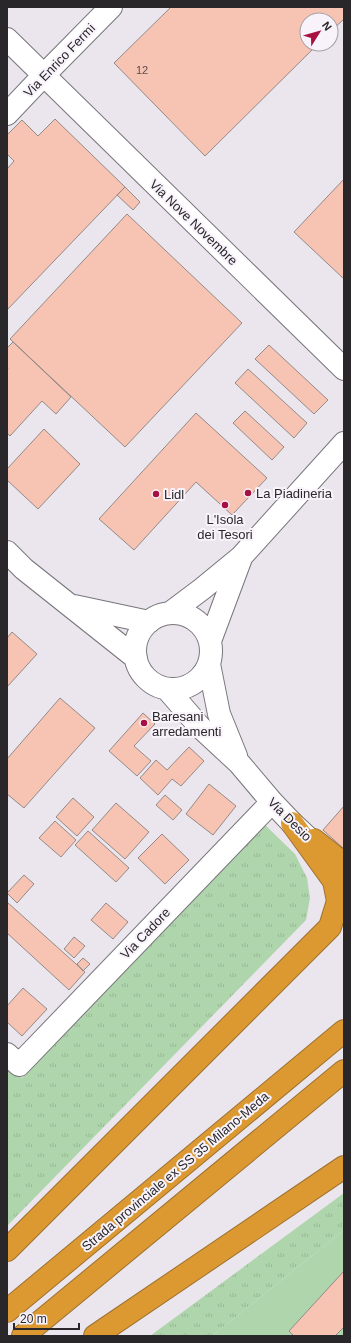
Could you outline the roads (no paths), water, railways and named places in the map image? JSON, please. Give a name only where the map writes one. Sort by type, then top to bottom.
[{"type":"highway","points":[[294,825],[344,864]]},
{"type":"highway","points":[[7,1250],[330,927],[338,901],[334,881],[294,825]]},
{"type":"highway","name":"Strada provinciale ex SS 35 Milano-Meda","points":[[7,1311],[344,1031]]},
{"type":"highway","points":[[23,1336],[344,1071]]},
{"type":"highway","points":[[95,1336],[344,1167]]},
{"type":"street","name":"Via Enrico Fermi","points":[[7,114],[112,7]]},
{"type":"street","name":"Via Nove Novembre","points":[[7,39],[344,369]]},
{"type":"street","points":[[170,613],[241,557],[344,442]]},
{"type":"street","points":[[7,552],[24,569],[136,658]]},
{"type":"street","points":[[210,641],[241,557]]},
{"type":"street","points":[[68,605],[149,622]]},
{"type":"street","points":[[170,613],[182,614],[195,620],[204,629],[210,641],[212,653],[209,664],[203,676],[193,684],[180,689],[167,689],[156,685],[146,678],[139,669],[136,658],[136,644],[140,632],[149,622],[158,616],[170,613]]},
{"type":"street","name":"Via Desio","points":[[209,664],[219,714],[239,763]]},
{"type":"street","name":"Via Desio","points":[[167,689],[199,726],[239,763],[294,825],[344,872]]},
{"type":"street","name":"Via Cadore","points":[[13,1059],[272,802]]},
{"type":"place","name":"La Piadineria","points":[[248,493]]},
{"type":"place","name":"Lidl","points":[[156,494]]},
{"type":"place","name":"L'Isola dei Tesori","points":[[225,505]]},
{"type":"place","name":"Baresani arredamenti","points":[[144,723]]}]
